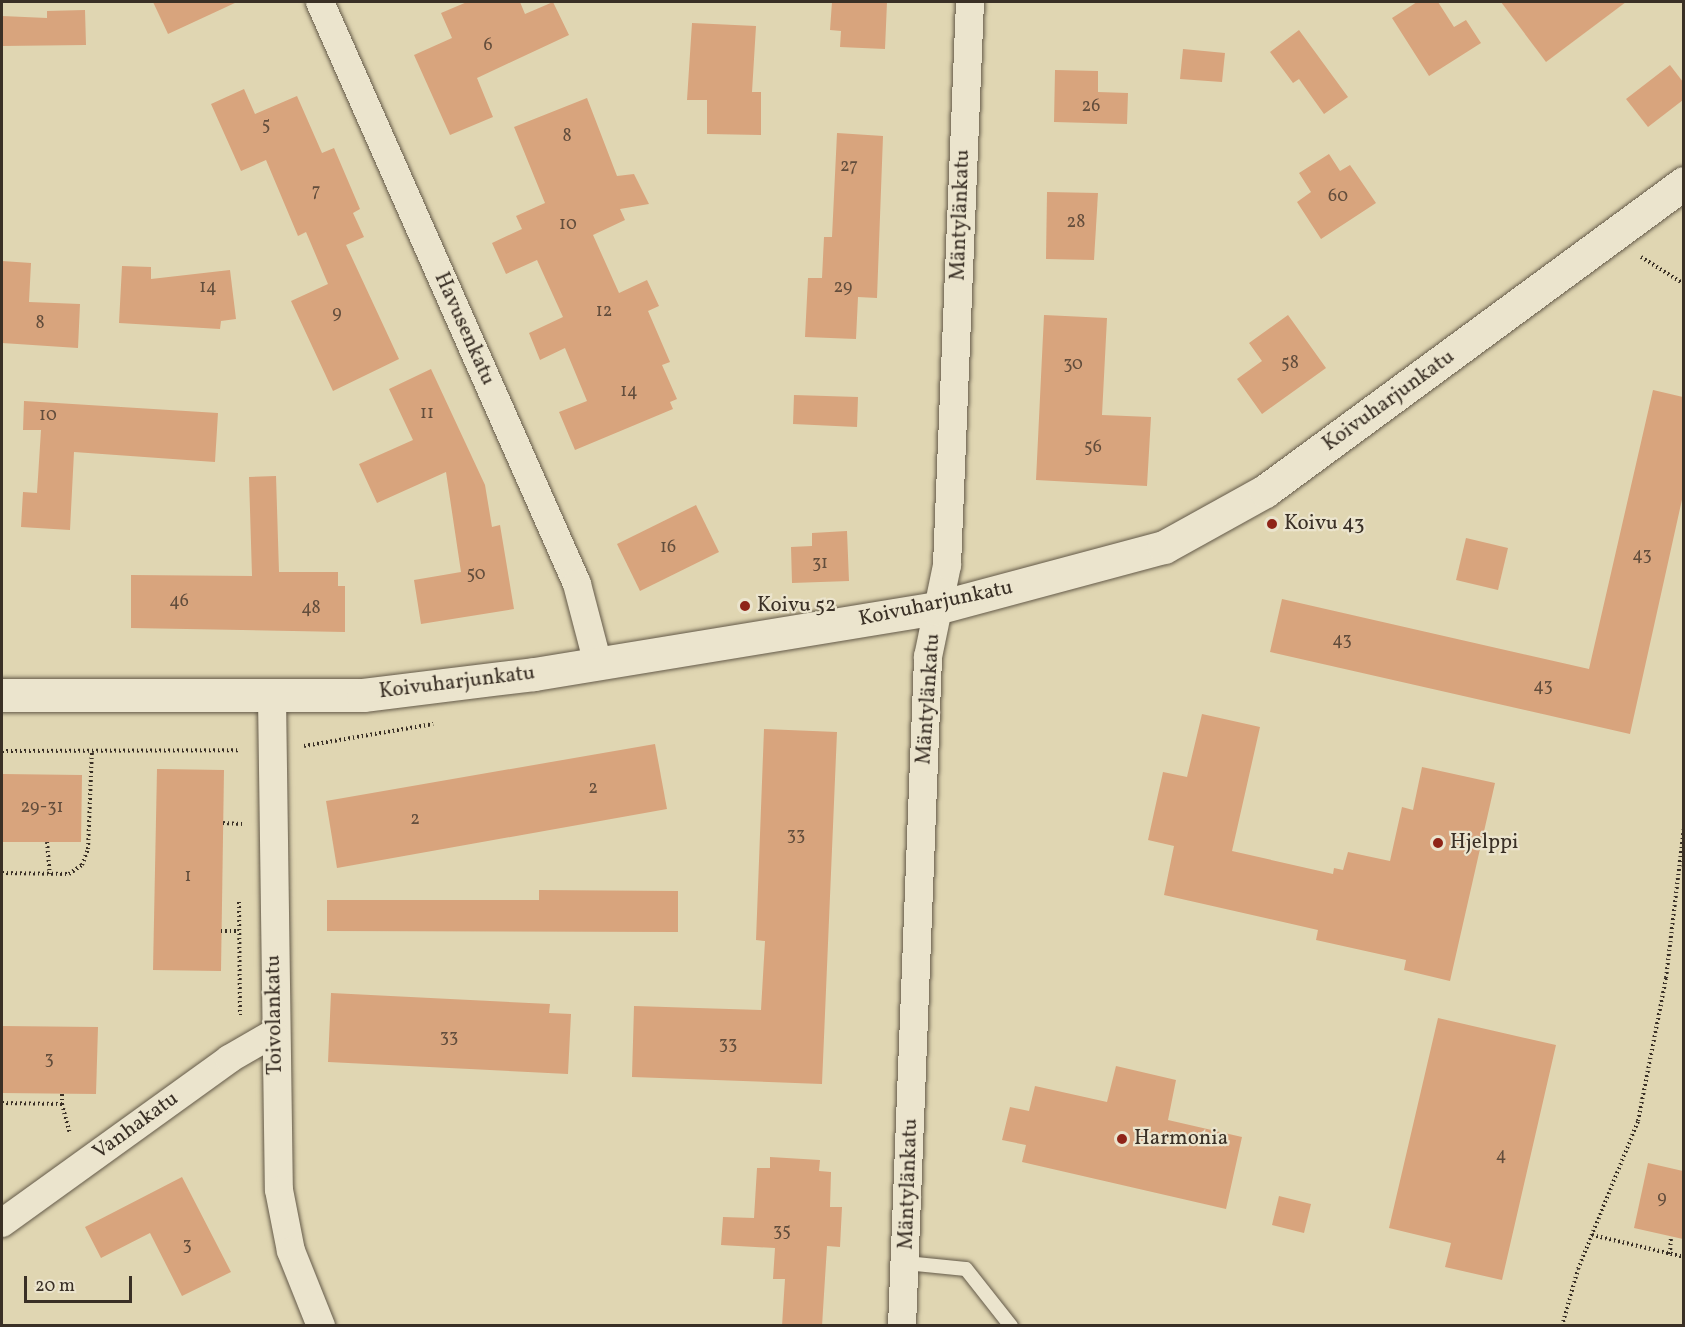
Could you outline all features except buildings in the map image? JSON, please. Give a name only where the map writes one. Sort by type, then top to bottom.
[{"type":"street","name":"Havusenkatu","points":[[320,2],[576,584],[597,660]]},
{"type":"street","name":"Mäntylänkatu","points":[[902,1326],[928,657],[936,608],[947,565],[970,2]]},
{"type":"street","name":"Koivuharjunkatu","points":[[2,695],[272,697],[363,695],[534,674],[597,660],[936,608],[1164,547],[1225,516],[1617,234],[1683,183]]},
{"type":"street","name":"Toivolankatu","points":[[272,697],[274,1033],[284,1224],[321,1326]]},
{"type":"street","name":"Vanhakatu","points":[[2,1223],[240,1053],[274,1033]]},
{"type":"lane","points":[[906,1263],[966,1269],[1011,1326]]},
{"type":"path","points":[[1617,234],[1638,256],[1683,284]]},
{"type":"path","points":[[2,873],[69,874],[82,865],[88,849],[92,751]]},
{"type":"path","points":[[239,824],[239,836]]},
{"type":"path","points":[[1562,1326],[1592,1235],[1638,1121],[1666,978],[1683,828]]},
{"type":"path","points":[[47,842],[50,874]]},
{"type":"path","points":[[239,895],[240,1053]]},
{"type":"path","points":[[221,931],[239,931]]},
{"type":"path","points":[[62,1094],[67,1128],[90,1159]]},
{"type":"path","points":[[2,1103],[62,1104]]},
{"type":"path","points":[[1592,1235],[1683,1257]]},
{"type":"path","points":[[1670,1254],[1671,1237]]},
{"type":"place","name":"Koivu 43","points":[[1272,524]]},
{"type":"place","name":"Koivu 52","points":[[745,606]]},
{"type":"place","name":"Hjelppi","points":[[1438,843]]},
{"type":"place","name":"Harmonia","points":[[1122,1139]]}]
